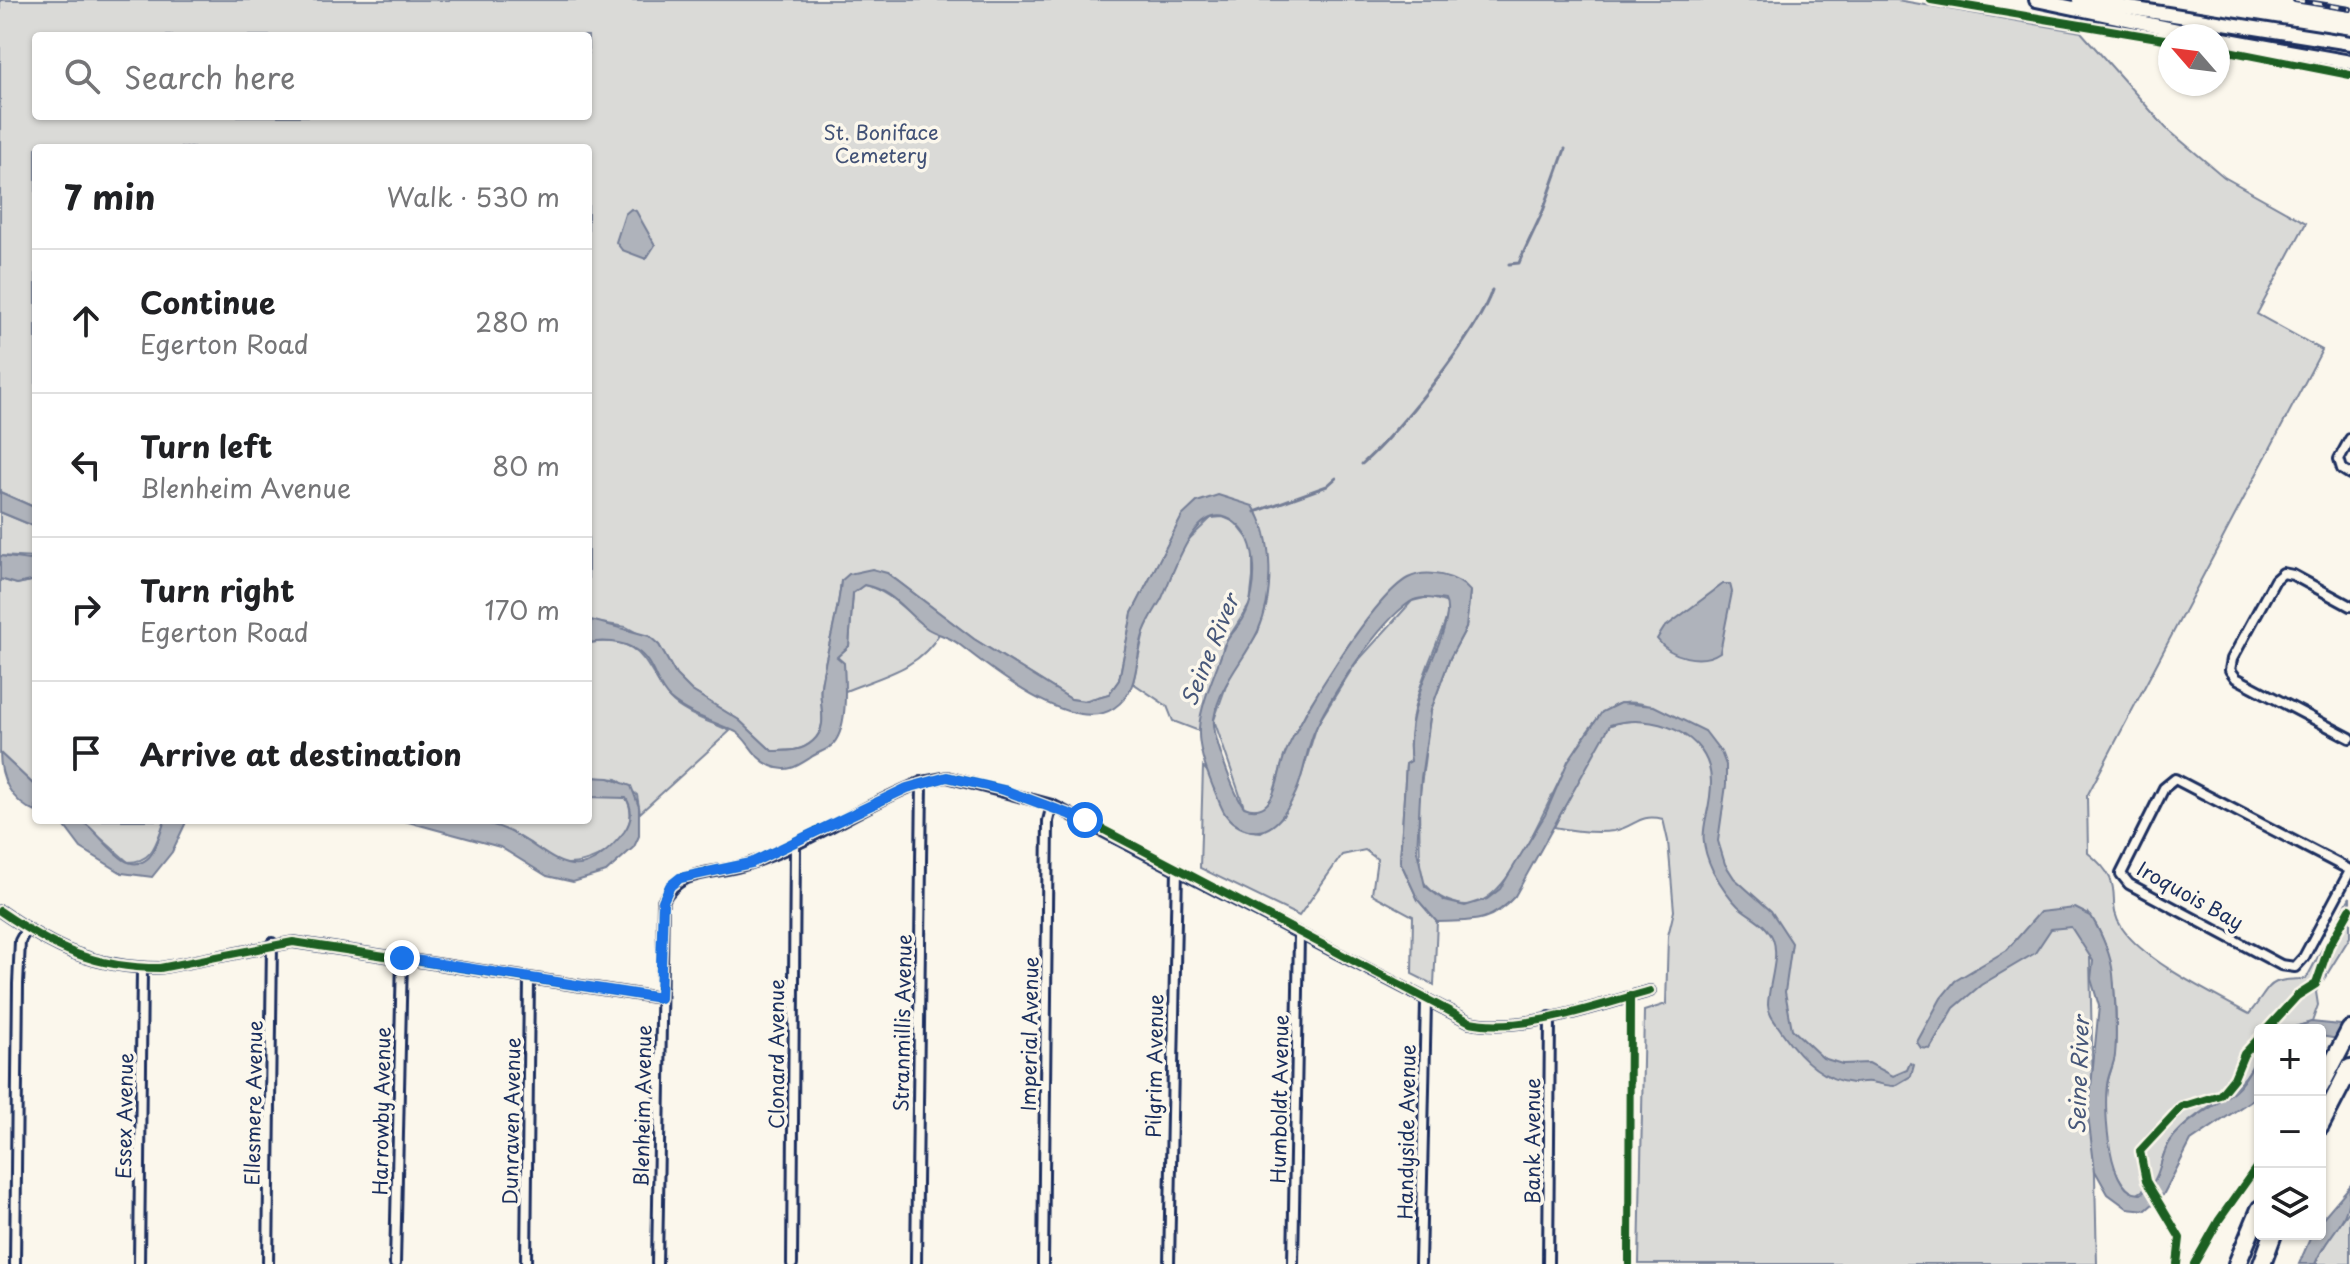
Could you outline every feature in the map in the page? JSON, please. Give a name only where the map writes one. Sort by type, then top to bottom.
[{"type":"highway","points":[[2326,1074],[2350,1030]]},
{"type":"highway","points":[[2326,1114],[2346,1075]]},
{"type":"highway","points":[[2237,1264],[2254,1223]]},
{"type":"highway","points":[[2262,1264],[2271,1240]]},
{"type":"main road","points":[[2036,0],[2158,26]]},
{"type":"main road","points":[[2079,0],[2350,43]]},
{"type":"main road","points":[[2230,40],[2350,62]]},
{"type":"street","points":[[2350,439],[2339,459],[2342,469],[2350,474]]},
{"type":"street","points":[[2350,606],[2293,575],[2283,573],[2275,580],[2232,659],[2230,670],[2236,678],[2350,738]]},
{"type":"street","points":[[795,845],[922,782],[947,777],[1052,805],[1426,1002],[1482,1025],[1550,1017],[1650,991]]},
{"type":"street","name":"Iroquois Bay","points":[[2181,780],[2350,871],[2304,957],[2295,967],[2281,965],[2122,879],[2124,866],[2164,788],[2169,781],[2181,780]]},
{"type":"street","name":"Stranmillis Avenue","points":[[916,1264],[922,782]]},
{"type":"street","name":"Imperial Avenue","points":[[1043,1264],[1048,821],[1052,805]]},
{"type":"street","name":"Blenheim Avenue","points":[[657,1264],[663,901],[670,886],[680,878],[719,873],[795,845]]},
{"type":"street","name":"Clonard Avenue","points":[[792,1264],[795,845]]},
{"type":"street","name":"Pilgrim Avenue","points":[[1169,1264],[1177,869]]},
{"type":"street","points":[[0,911],[26,930],[73,955],[142,968],[174,965],[272,943],[303,943],[660,998]]},
{"type":"street","points":[[15,1264],[18,984],[20,941],[26,930]]},
{"type":"street","name":"Humboldt Avenue","points":[[1293,1264],[1299,935]]},
{"type":"street","name":"Ellesmere Avenue","points":[[268,1264],[272,943]]},
{"type":"street","name":"Harrowby Avenue","points":[[395,1264],[402,958]]},
{"type":"street","name":"Essex Avenue","points":[[139,1264],[142,968]]},
{"type":"street","name":"Dunraven Avenue","points":[[526,1264],[529,979]]},
{"type":"street","name":"Handyside Avenue","points":[[1420,1264],[1426,1002]]},
{"type":"street","name":"Bank Avenue","points":[[1548,1264],[1550,1017]]},
{"type":"green space","name":"St. Boniface Cemetery","points":[[0,0],[1897,0],[2081,32],[2166,128],[2224,177],[2306,223],[2257,314],[2322,350],[2087,796],[2088,853],[2108,875],[2117,918],[2133,941],[2163,965],[2249,1014],[2271,985],[2283,980],[2306,979],[2350,897],[2350,937],[2316,992],[2318,1005],[2312,1022],[2254,1024],[2254,1060],[2250,1070],[2239,1084],[2181,1129],[2166,1149],[2158,1180],[2136,1195],[2118,1176],[2109,1147],[2106,1100],[2115,1056],[2115,998],[2104,944],[2089,914],[2097,1264],[1639,1264],[1644,1011],[1666,1004],[1668,936],[1674,911],[1668,841],[1663,819],[1655,818],[1642,819],[1606,832],[1554,827],[1591,753],[1610,725],[1650,721],[1670,726],[1686,737],[1681,721],[1659,710],[1634,703],[1618,704],[1597,719],[1578,746],[1522,854],[1503,883],[1481,901],[1458,904],[1446,900],[1431,890],[1420,876],[1419,801],[1431,710],[1450,658],[1466,628],[1470,592],[1394,591],[1348,646],[1307,710],[1285,755],[1272,798],[1264,808],[1251,810],[1244,807],[1214,720],[1231,672],[1258,632],[1269,584],[1266,540],[1257,511],[1182,517],[1132,613],[1119,680],[1109,694],[1084,701],[1071,699],[974,639],[887,573],[841,581],[820,693],[821,729],[813,741],[804,747],[772,751],[739,720],[692,691],[676,675],[659,645],[626,627],[592,622],[592,144],[32,144],[32,506],[0,492]]},
{"type":"green space","points":[[0,512],[32,525],[32,558],[0,556]]},
{"type":"green space","points":[[1223,517],[1235,522],[1253,545],[1250,604],[1224,645],[1199,731],[1173,721],[1167,706],[1133,683],[1144,631],[1184,544],[1211,518]]},
{"type":"green space","points":[[0,579],[17,584],[32,581],[32,783],[0,753]]},
{"type":"green space","points":[[864,585],[886,594],[939,634],[931,646],[909,664],[843,692],[844,664],[837,657],[849,646],[853,593]]},
{"type":"green space","points":[[1429,597],[1448,603],[1448,609],[1420,687],[1410,732],[1411,761],[1406,764],[1400,861],[1418,900],[1437,922],[1434,985],[1412,974],[1413,916],[1372,894],[1377,859],[1365,850],[1342,855],[1299,916],[1200,868],[1203,767],[1234,824],[1261,832],[1283,816],[1300,780],[1317,725],[1355,664],[1412,601]]},
{"type":"green space","points":[[607,642],[632,648],[675,704],[730,731],[640,813],[637,795],[617,779],[592,777],[592,643]]},
{"type":"green space","points":[[592,797],[626,798],[630,812],[629,825],[611,848],[583,862],[555,862],[513,834],[478,824],[592,824]]},
{"type":"green space","points":[[85,824],[163,824],[149,855],[128,862]]},
{"type":"green space","points":[[2350,1210],[2350,1264],[2315,1264],[2326,1242]]},
{"type":"shaded area","points":[[631,209],[636,211],[655,245],[646,259],[622,250],[616,242],[625,214]]},
{"type":"shaded area","points":[[0,492],[32,506],[32,525],[0,512]]},
{"type":"shaded area","name":"Seine River","points":[[1218,495],[1253,506],[1260,519],[1268,550],[1269,584],[1263,617],[1221,695],[1214,719],[1224,764],[1244,807],[1258,809],[1270,800],[1285,754],[1306,713],[1339,658],[1393,589],[1408,578],[1424,574],[1442,575],[1458,581],[1470,591],[1466,628],[1450,658],[1431,710],[1421,778],[1417,851],[1425,886],[1445,901],[1465,906],[1487,899],[1500,889],[1545,815],[1568,761],[1602,712],[1620,703],[1654,706],[1705,731],[1721,752],[1726,765],[1726,785],[1718,841],[1725,864],[1734,878],[1771,911],[1792,943],[1785,992],[1792,1029],[1823,1058],[1842,1064],[1869,1063],[1893,1076],[1907,1070],[1910,1063],[1914,1065],[1911,1076],[1894,1086],[1841,1081],[1812,1066],[1782,1032],[1768,1009],[1775,954],[1773,939],[1762,924],[1731,898],[1707,857],[1704,825],[1711,782],[1708,765],[1701,750],[1690,739],[1660,724],[1643,721],[1610,725],[1515,896],[1506,905],[1480,919],[1437,922],[1418,900],[1400,861],[1406,764],[1411,761],[1412,724],[1421,688],[1443,630],[1447,608],[1445,600],[1423,598],[1410,602],[1371,642],[1323,714],[1296,792],[1279,819],[1264,830],[1255,831],[1230,820],[1221,807],[1205,766],[1199,728],[1206,698],[1226,643],[1249,606],[1254,566],[1242,530],[1234,522],[1220,516],[1208,519],[1187,543],[1144,632],[1129,692],[1114,708],[1097,714],[1055,707],[1033,696],[956,642],[919,623],[884,592],[864,585],[853,593],[849,646],[837,657],[844,663],[845,694],[837,739],[829,748],[800,764],[782,769],[765,763],[736,732],[694,714],[670,699],[647,661],[636,650],[612,642],[592,643],[592,620],[649,636],[659,645],[676,675],[692,691],[739,720],[772,751],[799,749],[813,741],[821,729],[820,693],[841,581],[849,574],[872,569],[887,573],[974,639],[1071,699],[1084,701],[1109,694],[1119,680],[1132,613],[1182,516],[1197,502]]},
{"type":"shaded area","points":[[0,556],[32,559],[32,581],[17,584],[0,579]]},
{"type":"shaded area","points":[[1723,584],[1730,584],[1732,592],[1720,652],[1704,658],[1686,657],[1670,650],[1657,639],[1664,628]]},
{"type":"shaded area","points":[[0,753],[32,783],[32,810],[14,796],[2,771]]},
{"type":"shaded area","points":[[592,777],[609,778],[631,786],[639,807],[639,836],[634,847],[606,872],[573,882],[547,876],[500,847],[416,824],[489,824],[512,833],[558,861],[573,865],[588,863],[605,853],[624,832],[631,815],[626,798],[592,797]]},
{"type":"shaded area","points":[[63,824],[86,824],[119,857],[138,863],[153,852],[164,824],[185,824],[172,852],[152,877],[122,873],[81,848]]},
{"type":"shaded area","name":"Seine River","points":[[2075,908],[2091,916],[2105,944],[2112,967],[2116,1047],[2107,1085],[2107,1130],[2115,1166],[2121,1181],[2130,1191],[2141,1194],[2149,1188],[2174,1136],[2228,1096],[2246,1078],[2254,1064],[2254,1098],[2191,1141],[2163,1195],[2146,1210],[2127,1208],[2108,1194],[2095,1171],[2088,1116],[2099,1006],[2091,979],[2093,961],[2071,927],[2051,929],[2035,953],[1981,985],[1954,1008],[1930,1049],[1921,1048],[1917,1042],[1941,998],[1955,981],[2007,950],[2040,912]]},
{"type":"shaded area","points":[[2311,1022],[2350,1026],[2350,1041],[2326,1037],[2326,1024],[2304,1024]]},
{"type":"shaded area","points":[[2350,1186],[2343,1219],[2315,1264],[2299,1264],[2309,1240],[2326,1240],[2326,1214]]},
{"type":"waterway","points":[[1509,264],[1519,263],[1543,211],[1565,149]]},
{"type":"waterway","points":[[1362,464],[1435,382],[1471,331],[1492,290]]},
{"type":"waterway","points":[[1255,512],[1327,486],[1336,478]]},
{"type":"railway","points":[[2295,0],[2350,9]]},
{"type":"cycle path","points":[[1931,0],[2158,38]]},
{"type":"cycle path","points":[[2230,51],[2350,75]]},
{"type":"cycle path","points":[[0,911],[38,936],[75,953],[94,960],[136,967],[160,968],[293,942],[660,998],[663,901],[670,886],[680,878],[751,863],[907,788],[947,777],[1004,790],[1085,820],[1470,1022],[1513,1024],[1537,1021],[1650,991]]},
{"type":"cycle path","points":[[2271,1024],[2297,996],[2316,984],[2329,946],[2350,909]]},
{"type":"cycle path","points":[[1629,1264],[1630,996]]},
{"type":"cycle path","points":[[2177,1264],[2180,1238],[2146,1181],[2140,1151],[2181,1107],[2220,1095],[2234,1078],[2244,1054],[2254,1043]]},
{"type":"cycle path","points":[[2194,1264],[2219,1220],[2256,1168]]},
{"type":"route","points":[[402,958],[660,998],[663,901],[670,886],[680,878],[691,874],[719,873],[751,863],[795,845],[907,788],[947,777],[1004,790],[1052,805],[1085,820]]}]
